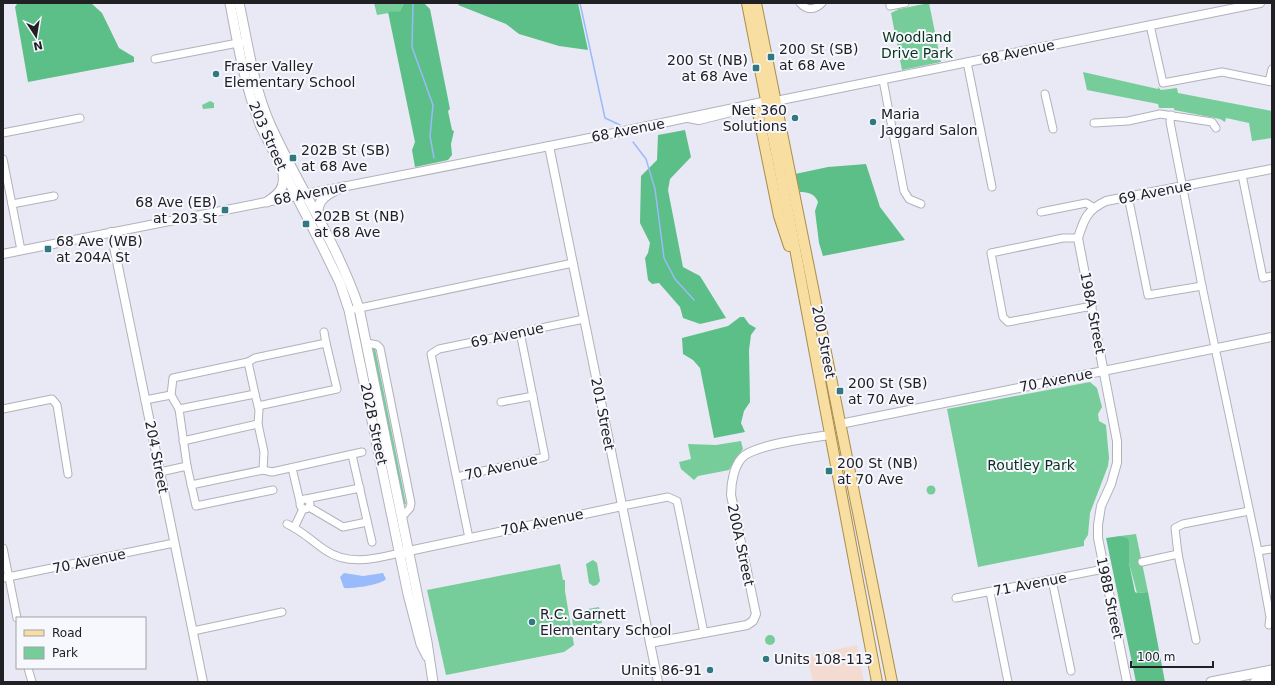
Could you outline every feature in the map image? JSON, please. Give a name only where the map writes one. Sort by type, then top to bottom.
[{"type":"main road","name":"203 Street","points":[[230,3],[237,42],[253,107],[283,171],[297,196]]},
{"type":"main road","name":"203 Street","points":[[239,3],[253,73],[262,104],[306,194]]},
{"type":"main road","name":"200 Street","points":[[746,3],[772,101],[840,424],[892,682]]},
{"type":"main road","name":"200 Street","points":[[756,3],[799,276],[877,682]]},
{"type":"main road","points":[[752,108],[758,113],[779,216],[799,276]]},
{"type":"main road","points":[[267,202],[278,195],[283,189],[283,171]]},
{"type":"main road","points":[[322,224],[318,213],[320,202],[332,192],[343,187]]},
{"type":"main road","name":"202B Street","points":[[306,194],[343,267],[359,308],[402,517],[404,552]]},
{"type":"main road","name":"202B Street","points":[[297,196],[335,271],[349,310],[404,552],[428,642],[428,659],[433,682]]},
{"type":"main road","points":[[824,405],[830,416],[840,424]]},
{"type":"main road","points":[[1211,682],[1272,670]]},
{"type":"main road","points":[[1255,682],[1272,678]]},
{"type":"street","points":[[800,3],[806,8],[812,9],[822,3]]},
{"type":"street","points":[[890,3],[890,6],[905,3]]},
{"type":"street","name":"68 Avenue","points":[[3,254],[549,146],[687,118],[697,114],[883,80],[1260,3]]},
{"type":"street","points":[[1150,25],[1162,83],[1222,72],[1271,81],[1272,69]]},
{"type":"street","points":[[155,59],[237,42],[247,42]]},
{"type":"street","points":[[967,62],[992,187]]},
{"type":"street","points":[[883,80],[904,191],[909,198],[921,204]]},
{"type":"street","points":[[1045,94],[1053,129]]},
{"type":"street","name":"68 Avenue","points":[[687,118],[699,120],[752,108]]},
{"type":"street","points":[[1094,123],[1128,121],[1160,114],[1212,122],[1216,128]]},
{"type":"street","points":[[1171,116],[1170,122],[1202,286],[1258,551],[1271,624]]},
{"type":"street","points":[[3,133],[80,118]]},
{"type":"street","name":"201 Street","points":[[549,146],[658,682]]},
{"type":"street","points":[[3,159],[21,250]]},
{"type":"street","name":"69 Avenue","points":[[1041,212],[1086,203],[1093,207],[1106,201],[1128,196],[1183,187],[1272,169]]},
{"type":"street","points":[[1242,175],[1263,278],[1272,276]]},
{"type":"street","points":[[12,204],[54,196]]},
{"type":"street","points":[[1128,196],[1148,295],[1202,286]]},
{"type":"street","points":[[1092,306],[1008,322],[1004,320],[991,253],[1063,238],[1078,238],[1084,220],[1093,207]]},
{"type":"street","name":"204 Street","points":[[111,232],[203,682]]},
{"type":"street","name":"198A Street","points":[[1078,238],[1092,306],[1118,452],[1115,473],[1099,515],[1098,538]]},
{"type":"street","points":[[349,310],[573,263]]},
{"type":"street","name":"69 Avenue","points":[[457,477],[431,354],[439,349],[584,319]]},
{"type":"street","points":[[258,406],[337,389],[324,332]]},
{"type":"street","points":[[501,402],[533,396],[520,332]]},
{"type":"street","name":"70 Avenue","points":[[840,424],[1272,337]]},
{"type":"street","points":[[273,490],[196,506],[187,466],[179,409],[171,395],[173,378],[248,362],[255,358],[326,344]]},
{"type":"street","points":[[248,362],[258,406],[258,424],[264,452],[262,470]]},
{"type":"street","points":[[179,409],[255,394]]},
{"type":"street","points":[[145,400],[171,395]]},
{"type":"street","name":"70 Avenue","points":[[457,477],[546,457],[533,396]]},
{"type":"street","points":[[3,409],[52,399],[55,401],[57,405],[68,474]]},
{"type":"street","points":[[183,440],[258,424]]},
{"type":"street","name":"200A Street","points":[[704,633],[747,625],[753,621],[756,614],[730,495],[731,482],[736,469],[744,456],[759,448],[829,435]]},
{"type":"street","points":[[191,485],[262,470],[272,472],[362,452]]},
{"type":"street","points":[[352,455],[372,542]]},
{"type":"street","points":[[160,472],[187,466]]},
{"type":"street","points":[[292,468],[304,504],[343,527],[367,522]]},
{"type":"street","points":[[457,477],[469,538]]},
{"type":"street","points":[[304,504],[360,488]]},
{"type":"street","name":"70A Avenue","points":[[404,552],[622,506],[664,498],[675,499],[680,510],[704,633]]},
{"type":"street","points":[[294,528],[304,504]]},
{"type":"street","points":[[1196,640],[1178,554],[1175,528],[1183,524],[1249,511]]},
{"type":"street","points":[[287,524],[328,552],[347,559],[368,559],[404,552]]},
{"type":"street","name":"198B Street","points":[[1098,538],[1128,682]]},
{"type":"street","name":"70 Avenue","points":[[6,578],[174,543]]},
{"type":"street","points":[[3,548],[6,578],[17,617]]},
{"type":"street","points":[[1258,551],[1272,549]]},
{"type":"street","points":[[1142,562],[1178,554]]},
{"type":"street","name":"71 Avenue","points":[[956,598],[1104,570]]},
{"type":"street","points":[[1052,580],[1071,671]]},
{"type":"street","points":[[990,592],[1008,682]]},
{"type":"street","points":[[193,632],[282,612]]},
{"type":"street","points":[[650,643],[704,633]]},
{"type":"street","points":[[28,669],[32,682]]},
{"type":"shaded area","points":[[857,645],[864,682],[813,682],[807,656]]},
{"type":"green space","points":[[91,3],[102,13],[119,48],[134,57],[134,62],[28,82],[15,7],[17,4]]},
{"type":"green space","points":[[374,3],[404,3],[400,11],[377,15]]},
{"type":"green space","points":[[404,3],[424,3],[430,9],[450,109],[448,111],[452,130],[454,131],[451,144],[452,155],[448,160],[415,167],[412,150],[415,142],[388,12],[400,11]]},
{"type":"green space","points":[[460,3],[578,3],[588,50],[559,46],[519,34],[506,24],[458,5]]},
{"type":"green space","name":"Woodland Drive Park","points":[[929,3],[941,62],[902,70],[891,13],[899,9]]},
{"type":"green space","points":[[1083,72],[1158,89],[1158,87],[1161,90],[1177,88],[1178,93],[1272,111],[1272,138],[1252,141],[1249,123],[1226,118],[1225,122],[1220,119],[1174,110],[1174,108],[1159,108],[1158,104],[1087,90]]},
{"type":"green space","points":[[210,101],[214,103],[214,108],[203,109],[202,105]]},
{"type":"green space","points":[[685,130],[691,157],[670,179],[668,190],[683,267],[700,276],[726,318],[700,324],[683,318],[680,307],[659,283],[652,284],[648,280],[645,258],[648,253],[650,243],[640,223],[641,176],[657,160],[658,135]]},
{"type":"green space","points":[[866,164],[880,207],[905,240],[823,256],[819,243],[815,211],[818,202],[811,194],[800,192],[795,174],[828,167]]},
{"type":"green space","points":[[740,317],[744,317],[749,324],[756,328],[751,335],[749,350],[750,402],[744,411],[741,423],[745,432],[714,438],[700,368],[693,360],[683,354],[682,338],[728,326]]},
{"type":"green space","points":[[371,347],[375,348],[406,504],[403,505]]},
{"type":"green space","name":"Routley Park","points":[[1090,382],[1097,388],[1102,407],[1098,414],[1099,421],[1106,425],[1109,458],[1108,466],[1090,513],[1088,535],[1084,541],[1084,546],[978,567],[947,409]]},
{"type":"green space","points":[[741,441],[743,449],[729,470],[698,476],[694,480],[681,469],[679,462],[691,459],[688,444],[716,445]]},
{"type":"green space","points":[[929,486],[933,486],[935,490],[933,494],[929,494],[927,492],[927,488]]},
{"type":"green space","points":[[1136,534],[1148,592],[1137,593],[1129,563],[1129,541],[1120,536]]},
{"type":"green space","points":[[1120,536],[1127,538],[1129,541],[1129,563],[1135,592],[1148,592],[1165,682],[1136,682],[1106,538]]},
{"type":"green space","points":[[593,560],[597,563],[600,581],[597,585],[593,586],[589,583],[586,564]]},
{"type":"green space","points":[[560,564],[563,580],[565,580],[565,591],[574,645],[564,652],[446,675],[427,590]]},
{"type":"green space","points":[[599,607],[602,623],[579,628],[578,625],[573,626],[571,612]]},
{"type":"green space","points":[[768,635],[772,635],[775,640],[772,645],[768,645],[765,642],[765,638]]},
{"type":"water","points":[[344,573],[363,576],[383,573],[386,579],[372,585],[344,588],[340,577]]},
{"type":"waterway","points":[[413,3],[412,47],[433,105],[430,136],[434,158]]},
{"type":"waterway","points":[[580,3],[605,118],[620,125]]},
{"type":"waterway","points":[[633,142],[646,159],[655,189],[664,258],[675,279],[694,300]]},
{"type":"place","name":"200 St (SB) at 68 Ave","points":[[771,57]]},
{"type":"place","name":"200 St (NB) at 68 Ave","points":[[756,68]]},
{"type":"place","name":"Fraser Valley Elementary School","points":[[216,74]]},
{"type":"place","name":"Net 360 Solutions","points":[[795,118]]},
{"type":"place","name":"Maria Jaggard Salon","points":[[873,122]]},
{"type":"place","name":"202B St (SB) at 68 Ave","points":[[293,158]]},
{"type":"place","name":"68 Ave (EB) at 203 St","points":[[225,210]]},
{"type":"place","name":"202B St (NB) at 68 Ave","points":[[306,224]]},
{"type":"place","name":"68 Ave (WB) at 204A St","points":[[48,249]]},
{"type":"place","name":"200 St (SB) at 70 Ave","points":[[840,391]]},
{"type":"place","name":"200 St (NB) at 70 Ave","points":[[829,471]]},
{"type":"place","name":"R.C. Garnett Elementary School","points":[[532,622]]},
{"type":"place","name":"Units 108-113","points":[[766,659]]},
{"type":"place","name":"Units 86-91","points":[[710,670]]}]
